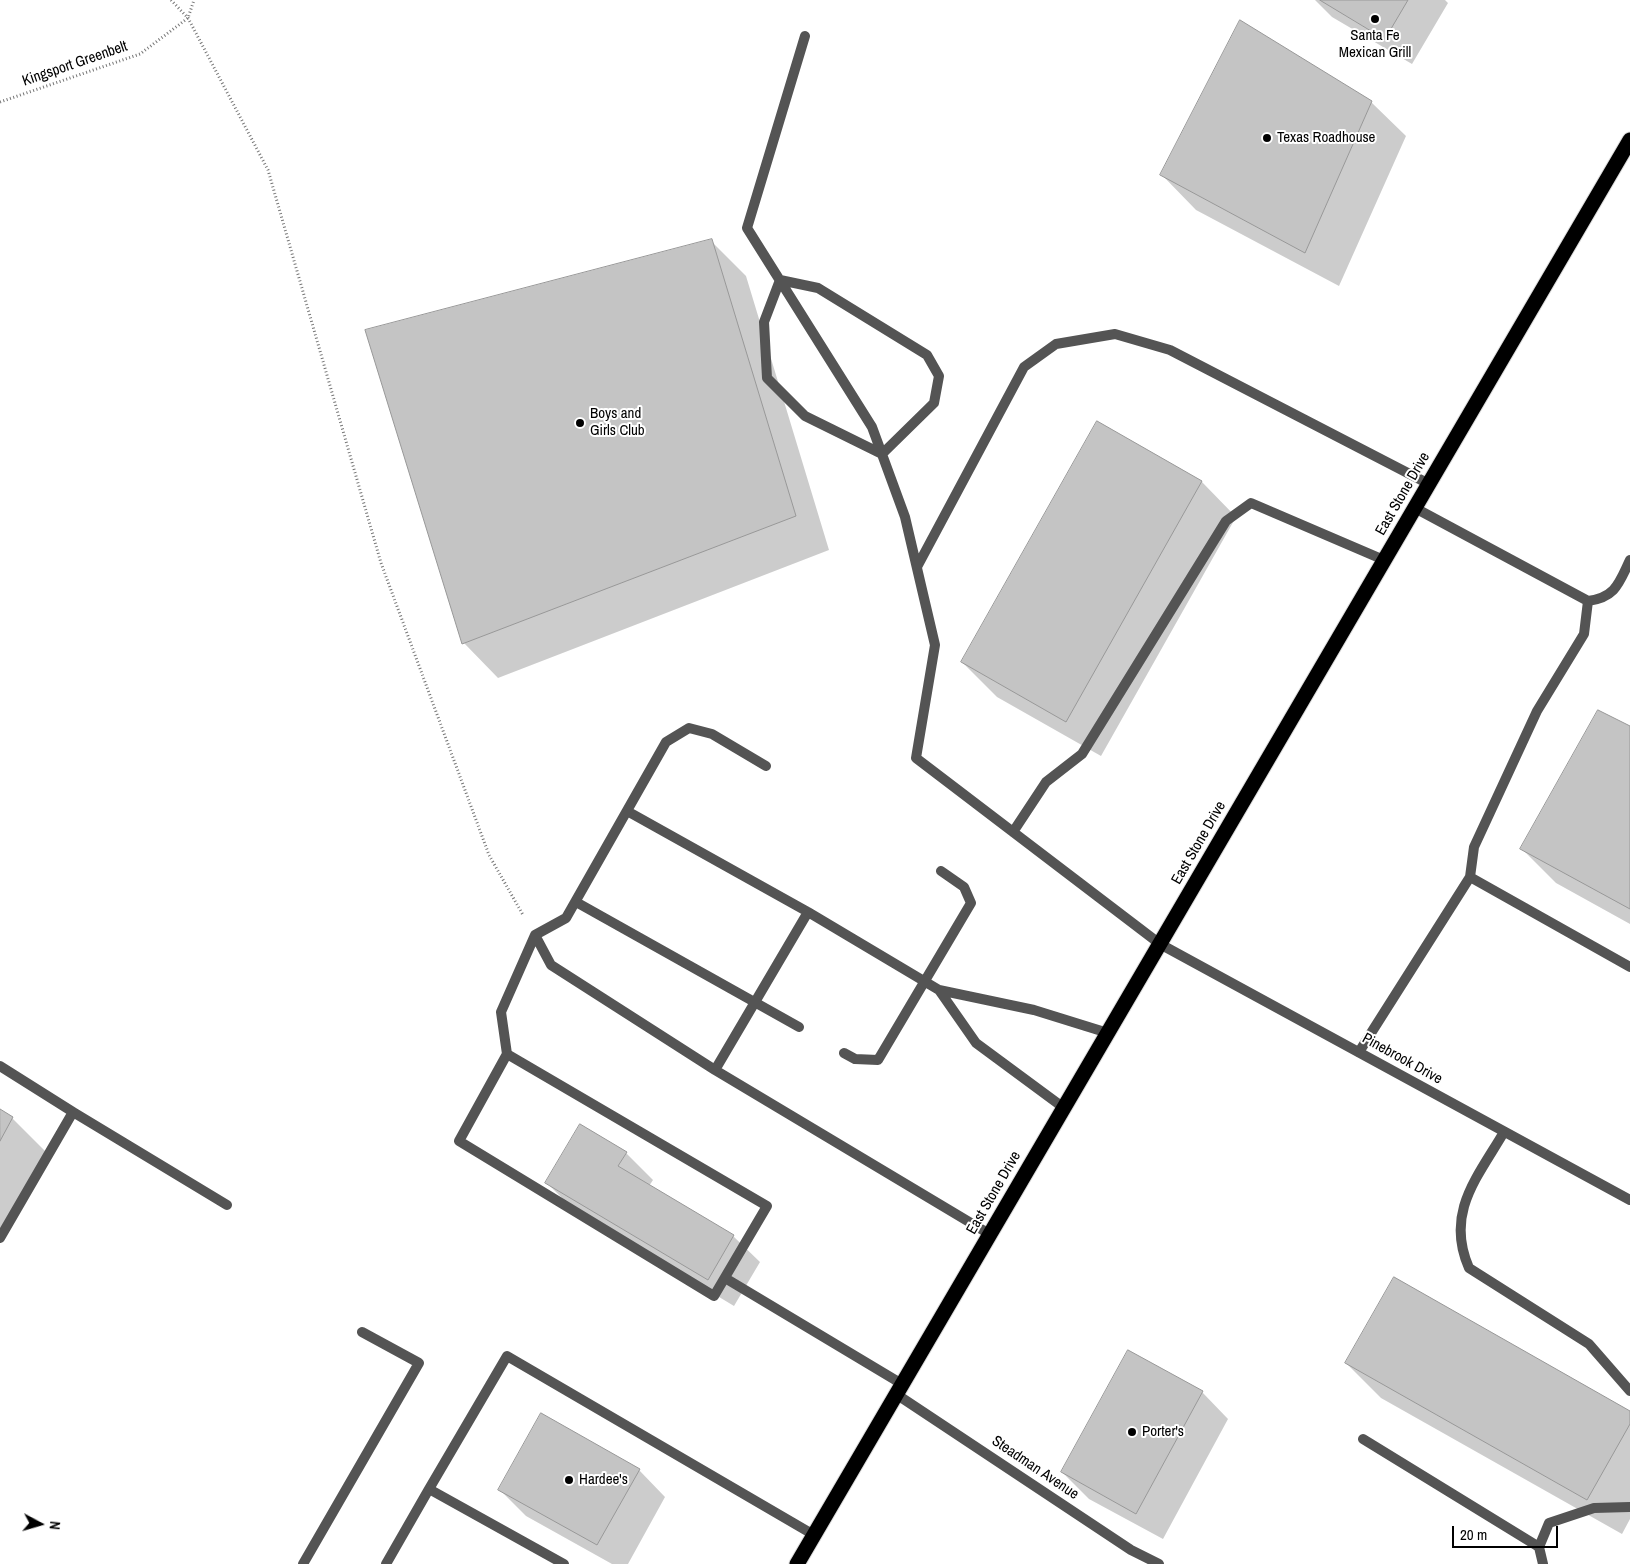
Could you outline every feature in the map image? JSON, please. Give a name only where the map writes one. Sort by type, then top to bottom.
[{"type":"highway","name":"East Stone Drive","points":[[797,1564],[1630,140]]},
{"type":"street","points":[[805,36],[747,228],[872,427],[905,517],[917,567]]},
{"type":"street","points":[[780,280],[818,288],[927,355],[939,376],[934,403],[882,454]]},
{"type":"street","points":[[780,280],[764,322],[767,378],[805,416],[882,454]]},
{"type":"street","points":[[917,567],[1024,367],[1056,344],[1115,334],[1170,350],[1429,484]]},
{"type":"street","points":[[1013,832],[1046,782],[1082,754],[1226,521],[1251,502],[1384,560]]},
{"type":"street","points":[[1414,508],[1588,601],[1604,599],[1617,586],[1630,560]]},
{"type":"street","name":"Pinebrook Drive","points":[[917,567],[935,645],[916,758],[1160,944],[1630,1200]]},
{"type":"street","points":[[1359,1052],[1470,877],[1474,847],[1537,711],[1584,634],[1588,601]]},
{"type":"street","points":[[507,1054],[768,1206],[714,1296],[459,1141],[507,1054],[501,1012],[535,935],[566,918],[666,742],[689,728],[712,734],[766,766]]},
{"type":"street","points":[[626,812],[808,912],[939,990],[1034,1010],[1108,1033]]},
{"type":"street","points":[[844,1053],[854,1059],[878,1060],[971,903],[964,887],[941,871]]},
{"type":"street","points":[[1470,877],[1630,967]]},
{"type":"street","points":[[576,902],[799,1027]]},
{"type":"street","points":[[715,1070],[808,912]]},
{"type":"street","points":[[535,935],[551,964],[715,1070],[991,1235]]},
{"type":"street","points":[[939,990],[976,1043],[1064,1108]]},
{"type":"street","points":[[0,1066],[227,1205]]},
{"type":"street","points":[[0,1238],[73,1112]]},
{"type":"street","points":[[1504,1132],[1470,1190],[1460,1217],[1460,1248],[1469,1268],[1589,1344],[1630,1391]]},
{"type":"street","name":"Steadman Avenue","points":[[725,1278],[899,1389],[1131,1550],[1159,1564]]},
{"type":"street","points":[[303,1564],[419,1363],[362,1332]]},
{"type":"street","points":[[386,1564],[506,1356],[814,1535]]},
{"type":"street","points":[[1363,1439],[1539,1548]]},
{"type":"street","points":[[429,1489],[564,1564]]},
{"type":"street","points":[[1543,1564],[1539,1548],[1549,1523],[1594,1508],[1630,1507]]},
{"type":"path","points":[[171,0],[188,18],[268,170],[381,563],[489,855],[535,935]]},
{"type":"path","points":[[188,18],[194,0]]},
{"type":"path","name":"Kingsport Greenbelt","points":[[0,102],[140,54],[188,18]]},
{"type":"building","name":"Santa Fe Mexican Grill","points":[[1320,0],[1408,0],[1385,39]]},
{"type":"building","name":"Texas Roadhouse","points":[[1240,20],[1372,101],[1305,253],[1160,175]]},
{"type":"building","name":"Boys and Girls Club","points":[[712,239],[796,516],[462,644],[365,330]]},
{"type":"building","points":[[1097,421],[1202,481],[1066,722],[961,662]]},
{"type":"building","points":[[1598,710],[1630,726],[1630,909],[1520,849]]},
{"type":"building","points":[[0,1109],[13,1117],[0,1141]]},
{"type":"building","points":[[580,1124],[627,1152],[618,1166],[734,1235],[708,1280],[545,1183]]},
{"type":"building","points":[[1394,1277],[1630,1411],[1630,1424],[1587,1500],[1345,1363]]},
{"type":"building","name":"Porter's","points":[[1128,1350],[1203,1391],[1136,1514],[1061,1472]]},
{"type":"building","name":"Hardee's","points":[[541,1413],[640,1469],[597,1545],[498,1490]]},
{"type":"place","name":"Santa Fe Mexican Grill","points":[[1375,19]]},
{"type":"place","name":"Texas Roadhouse","points":[[1267,138]]},
{"type":"place","name":"Boys and Girls Club","points":[[580,423]]},
{"type":"place","name":"Porter's","points":[[1132,1432]]},
{"type":"place","name":"Hardee's","points":[[569,1480]]}]
